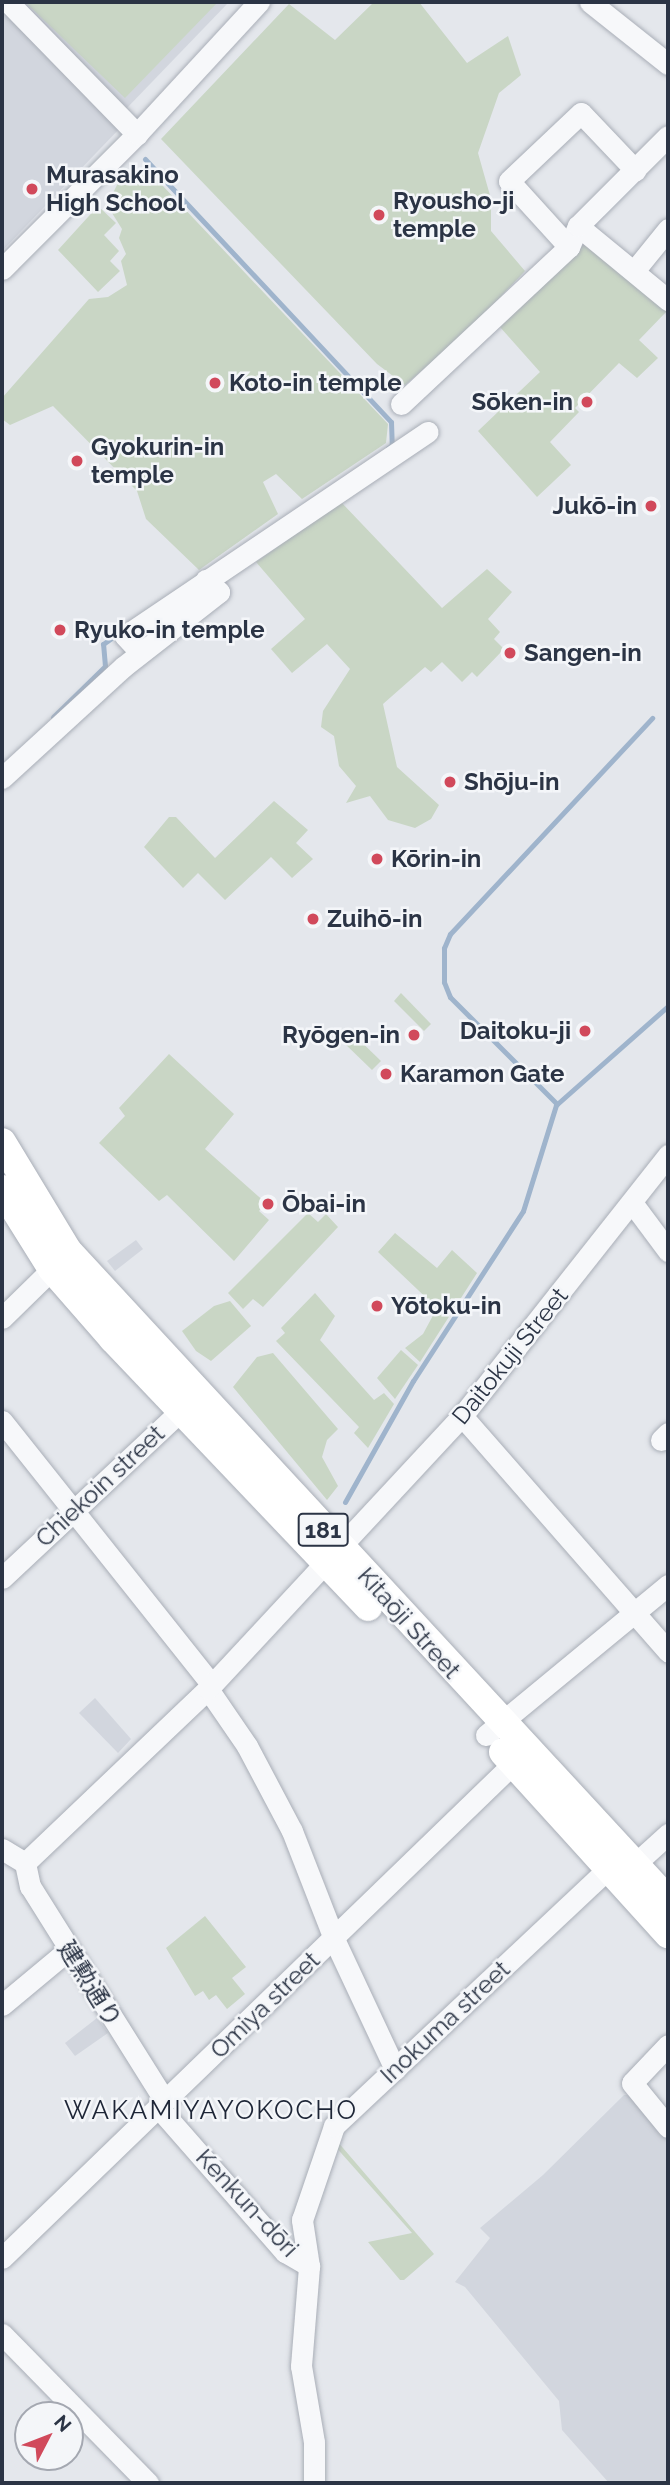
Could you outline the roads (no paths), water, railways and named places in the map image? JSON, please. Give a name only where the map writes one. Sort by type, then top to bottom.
[{"type":"main road","name":"Kitaōji Street","points":[[2,1142],[68,1251],[190,1402]]},
{"type":"main road","name":"Kitaōji Street","points":[[2,1189],[52,1269],[190,1402],[622,1866],[668,1934]]},
{"type":"main road","name":"Kitaōji Street","points":[[622,1866],[668,1900]]},
{"type":"street","points":[[8,2],[137,134]]},
{"type":"street","points":[[2,269],[137,134],[259,2]]},
{"type":"street","points":[[590,2],[668,64]]},
{"type":"street","points":[[569,247],[509,181],[581,113],[635,170]]},
{"type":"street","points":[[401,404],[569,247],[578,226],[668,136]]},
{"type":"street","points":[[578,226],[668,300]]},
{"type":"street","points":[[634,271],[668,229]]},
{"type":"street","points":[[2,778],[183,609],[428,432]]},
{"type":"street","name":"Daitokuji Street","points":[[25,1863],[210,1687],[462,1416],[633,1205],[668,1155]]},
{"type":"street","points":[[633,1205],[668,1251]]},
{"type":"street","points":[[2,1318],[52,1269]]},
{"type":"street","name":"Chiekoin street","points":[[2,1578],[190,1402]]},
{"type":"street","points":[[462,1416],[668,1651]]},
{"type":"street","points":[[2,1420],[210,1687],[247,1746],[292,1831],[334,1938],[395,2068]]},
{"type":"street","points":[[493,1728],[668,1585]]},
{"type":"street","name":"Omiya street","points":[[2,2258],[520,1757]]},
{"type":"street","name":"Inokuma street","points":[[314,2483],[314,2442],[301,2366],[309,2266],[302,2220],[334,2126],[395,2068],[622,1866],[668,1834]]},
{"type":"street","points":[[2,1849],[25,1863]]},
{"type":"street","name":"建勲通り","points":[[25,1863],[30,1886],[162,2104]]},
{"type":"street","points":[[2,2005],[68,1950]]},
{"type":"street","points":[[668,2045],[632,2083],[668,2127]]},
{"type":"street","name":"Kenkun-dōri","points":[[162,2104],[285,2252],[309,2266]]},
{"type":"street","points":[[2,2334],[148,2483]]},
{"type":"waterway","points":[[145,159],[391,422],[392,445],[388,448]]},
{"type":"waterway","points":[[53,717],[105,666],[103,644],[120,632]]},
{"type":"waterway","points":[[557,1104],[450,997],[444,982],[444,948],[450,934],[652,718]]},
{"type":"waterway","points":[[345,1502],[413,1381],[523,1211],[556,1105],[668,1006]]},
{"type":"place","name":"Murasakino High School","points":[[32,189]]},
{"type":"place","name":"Ryousho-ji temple","points":[[379,215]]},
{"type":"place","name":"Koto-in temple","points":[[215,383]]},
{"type":"place","name":"Sōken-in","points":[[587,402]]},
{"type":"place","name":"Gyokurin-in temple","points":[[77,461]]},
{"type":"place","name":"Jukō-in","points":[[651,506]]},
{"type":"place","name":"Ryuko-in temple","points":[[60,630]]},
{"type":"place","name":"Sangen-in","points":[[510,653]]},
{"type":"place","name":"Shōju-in","points":[[450,782]]},
{"type":"place","name":"Kōrin-in","points":[[377,859]]},
{"type":"place","name":"Zuihō-in","points":[[313,919]]},
{"type":"place","name":"Daitoku-ji","points":[[585,1031]]},
{"type":"place","name":"Ryōgen-in","points":[[414,1035]]},
{"type":"place","name":"Karamon Gate","points":[[386,1074]]},
{"type":"place","name":"Ōbai-in","points":[[268,1204]]},
{"type":"place","name":"Yōtoku-in","points":[[377,1306]]},
{"type":"district","name":"WAKAMIYAYOKOCHO","points":[[211,2111]]}]
